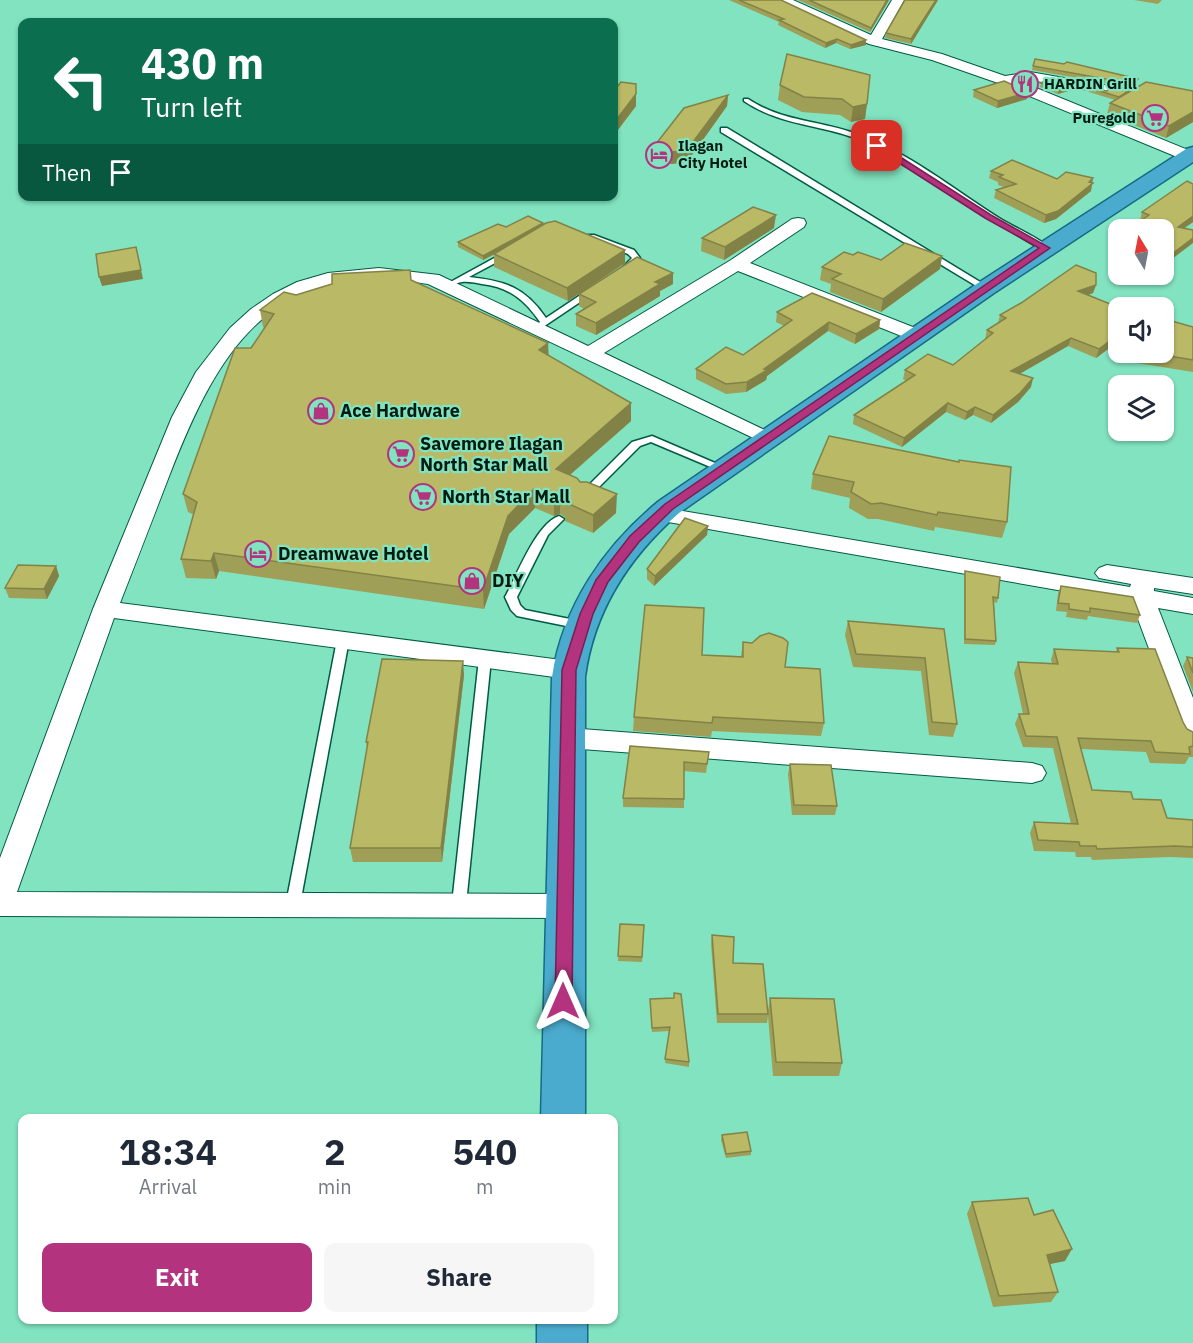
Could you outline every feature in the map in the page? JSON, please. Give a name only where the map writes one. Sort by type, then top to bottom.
[{"type":"highway","points":[[563,1114],[564,906],[569,670],[582,626],[602,580],[634,539],[664,510],[986,288],[1191,154]]},
{"type":"highway","points":[[562,1324],[562,1343]]},
{"type":"street","points":[[783,0],[874,41],[937,57],[1003,80],[1191,154]]},
{"type":"street","points":[[816,14],[826,0]]},
{"type":"street","points":[[874,41],[898,0]]},
{"type":"street","points":[[1003,80],[1030,76],[1105,89]]},
{"type":"street","points":[[590,353],[737,264],[798,223]]},
{"type":"street","points":[[737,264],[916,336]]},
{"type":"street","points":[[0,898],[105,609],[189,404],[208,367],[237,331],[281,297],[315,280],[358,273],[407,273],[455,282],[541,325],[590,353],[768,439]]},
{"type":"street","points":[[664,510],[1142,587],[1193,586]]},
{"type":"street","points":[[1142,587],[1193,606]]},
{"type":"street","points":[[1142,587],[1193,732]]},
{"type":"street","points":[[105,609],[569,670]]},
{"type":"street","points":[[568,738],[1032,773]]},
{"type":"street","points":[[0,904],[564,906]]},
{"type":"lane","points":[[746,100],[770,114],[852,135],[882,148],[988,216],[1046,248]]},
{"type":"lane","points":[[724,130],[986,288]]},
{"type":"lane","points":[[581,233],[631,252],[636,258],[632,265],[622,272]]},
{"type":"lane","points":[[455,282],[513,250]]},
{"type":"lane","points":[[541,325],[603,284]]},
{"type":"lane","points":[[584,496],[636,444],[644,440],[660,441],[724,469]]},
{"type":"lane","points":[[559,519],[544,532],[511,597],[515,607],[521,613],[582,626]]},
{"type":"lane","points":[[292,904],[343,640]]},
{"type":"lane","points":[[459,904],[485,659]]},
{"type":"building","points":[[739,0],[781,0],[866,40],[851,45],[837,39],[826,43],[779,20],[784,19]]},
{"type":"building","points":[[809,0],[887,0],[871,28]]},
{"type":"building","points":[[905,0],[936,0],[911,39],[886,33]]},
{"type":"building","points":[[787,54],[870,75],[867,104],[853,107],[842,99],[804,97],[780,85]]},
{"type":"building","points":[[1035,59],[1064,64],[1067,62],[1138,79],[1119,97],[1090,88],[1107,91],[1115,86],[1111,80],[1033,66]]},
{"type":"building","points":[[1004,81],[1029,92],[998,101],[974,90]]},
{"type":"building","points":[[1044,81],[1073,86],[1059,90],[1041,83]]},
{"type":"building","points":[[621,82],[636,84],[636,94],[618,118],[618,86]]},
{"type":"building","points":[[1146,82],[1193,91],[1193,112],[1169,126],[1110,103]]},
{"type":"building","points":[[728,95],[687,150],[672,152],[652,149],[684,108]]},
{"type":"building","points":[[1012,160],[1057,179],[1066,172],[1093,178],[1089,182],[1093,183],[1058,211],[1046,215],[996,190],[1016,184],[999,177],[1003,175],[991,171]]},
{"type":"building","points":[[1187,181],[1193,184],[1193,216],[1178,227],[1193,230],[1193,238],[1174,252],[1174,219],[1143,219],[1149,215],[1142,212]]},
{"type":"building","points":[[753,207],[776,215],[725,247],[702,238]]},
{"type":"building","points":[[528,216],[543,223],[483,256],[458,242],[498,224],[506,227]]},
{"type":"building","points":[[555,221],[625,250],[567,288],[494,254],[546,223]]},
{"type":"building","points":[[905,243],[942,256],[883,299],[832,279],[841,274],[822,267],[844,252],[853,255],[858,252],[881,260]]},
{"type":"building","points":[[136,247],[141,270],[99,277],[96,254]]},
{"type":"building","points":[[637,257],[673,273],[655,282],[660,284],[596,323],[576,314],[596,302],[579,294]]},
{"type":"building","points":[[1076,265],[1096,273],[1096,285],[1078,291],[1108,303],[1108,342],[1099,349],[1071,338],[1011,371],[1033,378],[1020,393],[993,415],[975,407],[967,412],[948,403],[904,438],[854,415],[915,375],[905,370],[928,354],[953,365],[993,333],[987,330],[1006,318],[1000,315]]},
{"type":"building","name":"North Star Mall","points":[[410,270],[411,280],[548,343],[539,350],[631,403],[556,469],[577,478],[580,482],[587,482],[617,494],[593,515],[565,502],[565,499],[560,496],[554,498],[534,489],[508,516],[483,590],[214,553],[211,561],[181,559],[197,502],[183,494],[235,348],[251,348],[274,314],[260,310],[284,292],[296,295],[332,284],[332,274]]},
{"type":"building","points":[[812,293],[880,320],[856,334],[829,322],[764,369],[767,370],[747,382],[726,384],[696,369],[726,347],[743,355],[792,320],[777,312]]},
{"type":"building","points":[[1174,322],[1193,327],[1193,360],[1174,357]]},
{"type":"building","points":[[829,436],[959,462],[959,460],[1011,467],[1007,522],[938,512],[937,515],[881,503],[871,504],[851,492],[854,482],[813,474]]},
{"type":"building","points":[[685,518],[708,526],[655,576],[647,569]]},
{"type":"building","points":[[18,565],[56,566],[44,589],[5,588]]},
{"type":"building","points":[[965,571],[1000,577],[998,598],[993,597],[996,641],[965,639]]},
{"type":"building","points":[[1061,586],[1133,597],[1140,615],[1090,608],[1090,612],[1069,609],[1069,604],[1058,603]]},
{"type":"building","points":[[645,605],[704,608],[702,655],[743,657],[743,642],[752,643],[760,636],[769,633],[783,638],[788,642],[785,667],[820,669],[824,723],[713,717],[712,723],[634,717]]},
{"type":"building","points":[[848,621],[944,629],[957,724],[932,722],[925,658],[856,654]]},
{"type":"building","points":[[1117,648],[1155,649],[1183,722],[1187,729],[1193,732],[1193,746],[1189,747],[1190,754],[1155,752],[1151,741],[1078,738],[1092,790],[1131,792],[1133,799],[1161,800],[1167,818],[1193,820],[1193,847],[1097,849],[1096,846],[1080,846],[1079,842],[1038,840],[1034,822],[1078,824],[1057,737],[1026,736],[1019,714],[1029,714],[1018,662],[1058,664],[1054,649],[1119,652]]},
{"type":"building","points":[[1187,657],[1193,658],[1193,673]]},
{"type":"building","points":[[382,659],[463,661],[441,848],[350,848],[368,742],[366,742]]},
{"type":"building","points":[[630,746],[709,752],[707,764],[684,762],[684,799],[623,798]]},
{"type":"building","points":[[790,764],[831,765],[837,806],[794,805]]},
{"type":"building","points":[[620,924],[644,925],[642,957],[618,956]]},
{"type":"building","points":[[712,935],[734,937],[733,963],[763,964],[768,1014],[718,1014]]},
{"type":"building","points":[[674,993],[681,994],[689,1062],[665,1059],[670,1027],[652,1028],[650,999],[674,998]]},
{"type":"building","points":[[770,998],[834,999],[842,1063],[776,1062]]},
{"type":"building","points":[[747,1132],[751,1151],[726,1154],[722,1135]]},
{"type":"building","points":[[1028,1198],[1034,1215],[1053,1210],[1072,1249],[1047,1255],[1058,1292],[999,1296],[972,1202]]},
{"type":"place","name":"HARDIN Grill","points":[[1025,84]]},
{"type":"place","name":"Puregold","points":[[1155,118]]},
{"type":"place","name":"Ilagan City Hotel","points":[[659,155]]},
{"type":"place","name":"Ace Hardware","points":[[321,411]]},
{"type":"place","name":"Savemore Ilagan North Star Mall","points":[[401,454]]},
{"type":"place","name":"North Star Mall","points":[[423,497]]},
{"type":"place","name":"Dreamwave Hotel","points":[[258,554]]},
{"type":"place","name":"DIY","points":[[472,581]]},
{"type":"route","points":[[563,1001],[569,670],[575,643],[602,580],[634,539],[659,514],[1046,248],[1019,235],[890,152],[877,146]]}]
